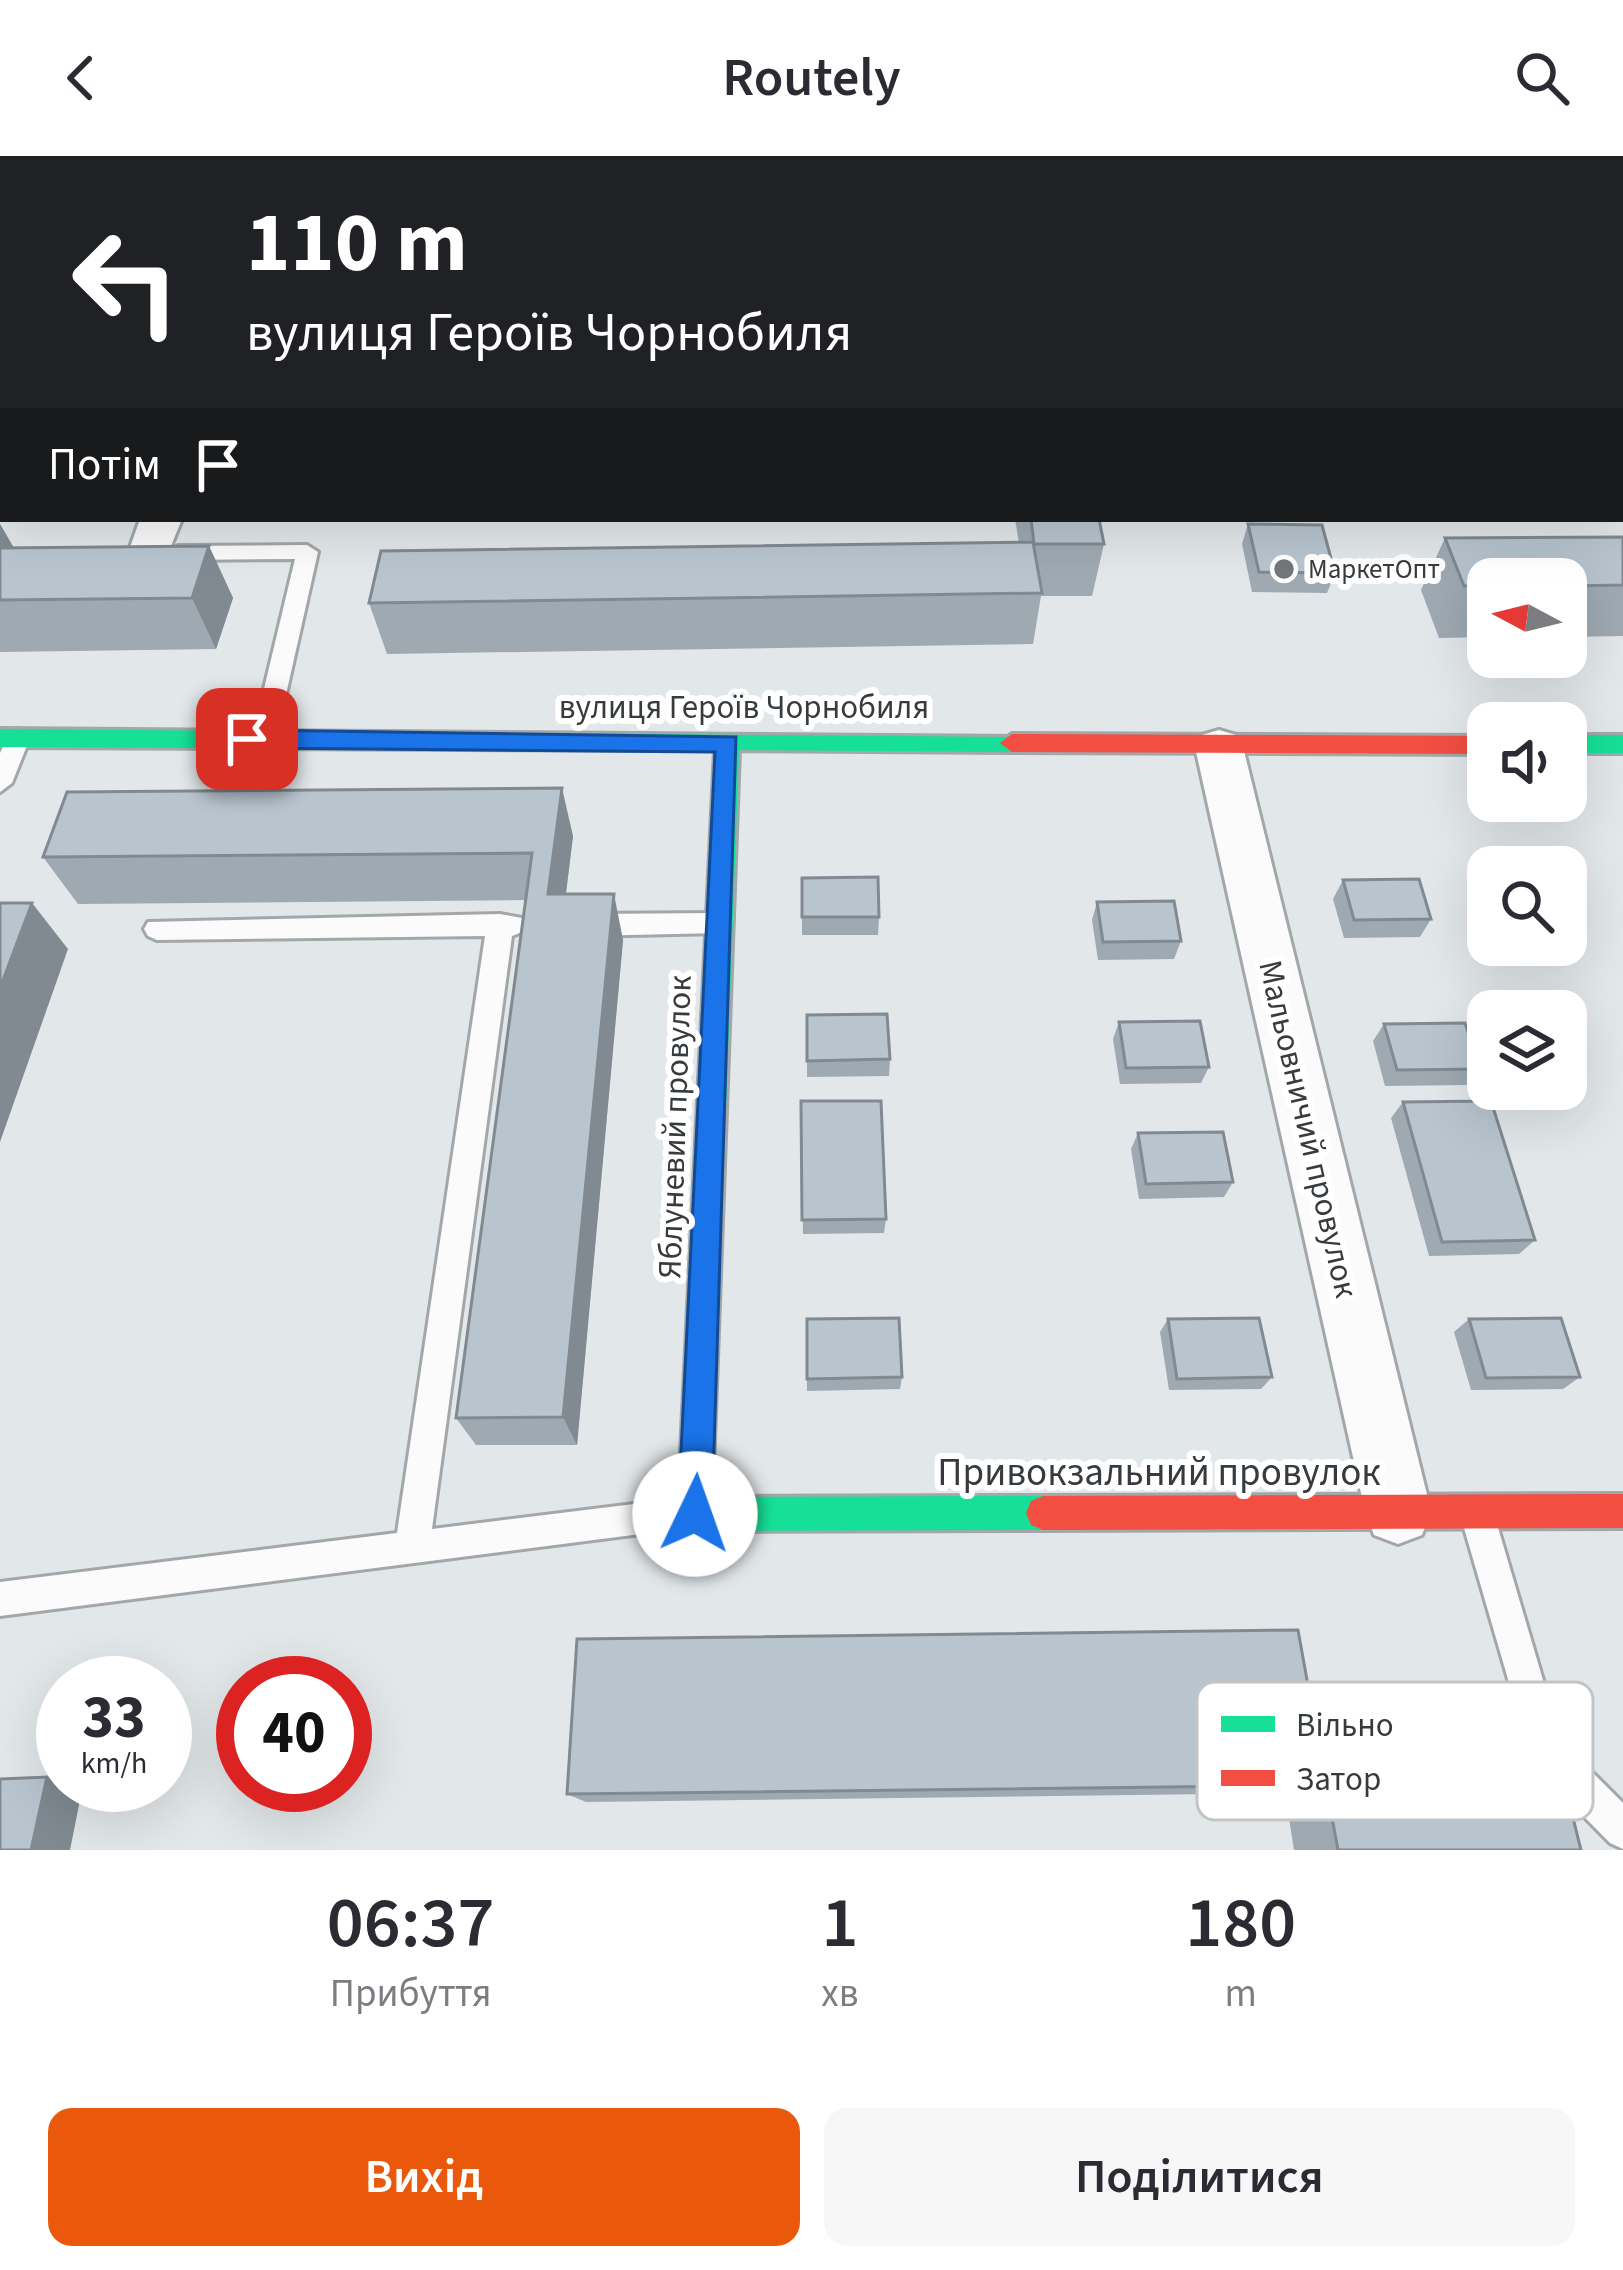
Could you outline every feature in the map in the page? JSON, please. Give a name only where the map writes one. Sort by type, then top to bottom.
[{"type":"street","name":"вулиця Героїв Чорнобиля","points":[[9,738],[1467,745]]},
{"type":"street","name":"Яблуневий провулок","points":[[695,1514],[727,743]]},
{"type":"street","points":[[1587,744],[1623,744]]},
{"type":"street","name":"Мальовничий провулок","points":[[1219,747],[1398,1511]]},
{"type":"street","name":"Привокзальний провулок","points":[[695,1514],[1623,1511]]},
{"type":"lane","points":[[146,542],[307,552],[264,739]]},
{"type":"lane","points":[[0,783],[9,738]]},
{"type":"lane","points":[[158,929],[719,923]]},
{"type":"lane","points":[[412,1548],[500,926]]},
{"type":"lane","points":[[1477,1511],[1526,1682]]},
{"type":"lane","points":[[0,1599],[695,1514]]},
{"type":"lane","points":[[1593,1800],[1623,1830]]},
{"type":"building","points":[[1031,522],[1100,522],[1104,544],[1034,544]]},
{"type":"building","points":[[1248,524],[1322,525],[1335,573],[1259,572]]},
{"type":"building","points":[[1623,537],[1623,585],[1587,586],[1587,558],[1467,558],[1464,586],[1445,538]]},
{"type":"building","points":[[1033,542],[1042,593],[369,603],[381,551]]},
{"type":"building","points":[[209,546],[192,598],[0,600],[0,548]]},
{"type":"building","points":[[562,788],[548,894],[614,894],[563,1417],[456,1418],[532,853],[43,857],[67,792]]},
{"type":"building","points":[[878,877],[879,917],[802,917],[802,878]]},
{"type":"building","points":[[1419,879],[1431,919],[1354,920],[1343,880]]},
{"type":"building","points":[[1174,901],[1181,941],[1103,942],[1097,902]]},
{"type":"building","points":[[0,903],[32,903],[0,988]]},
{"type":"building","points":[[887,1014],[890,1059],[807,1061],[807,1015]]},
{"type":"building","points":[[1200,1021],[1209,1067],[1126,1068],[1119,1022]]},
{"type":"building","points":[[1465,1023],[1467,1069],[1397,1070],[1384,1024]]},
{"type":"building","points":[[801,1101],[881,1101],[886,1219],[802,1220]]},
{"type":"building","points":[[1467,1101],[1467,1110],[1494,1110],[1535,1240],[1442,1242],[1403,1102]]},
{"type":"building","points":[[1223,1132],[1233,1182],[1146,1184],[1138,1133]]},
{"type":"building","points":[[899,1318],[902,1377],[807,1379],[807,1319]]},
{"type":"building","points":[[1259,1318],[1272,1377],[1177,1379],[1168,1319]]},
{"type":"building","points":[[1561,1318],[1580,1377],[1486,1378],[1469,1319]]},
{"type":"building","points":[[1298,1630],[1307,1682],[1197,1682],[1197,1787],[567,1794],[577,1639]]},
{"type":"building","points":[[36,1777],[39,1812],[31,1850],[0,1850],[0,1779]]},
{"type":"building","points":[[1332,1820],[1574,1820],[1581,1850],[1338,1850]]},
{"type":"traffic: fast","points":[[0,738],[1012,743]]},
{"type":"traffic: fast","points":[[727,743],[695,1514],[1043,1513]]},
{"type":"traffic: fast","points":[[1587,744],[1623,744]]},
{"type":"traffic: jam","points":[[1012,743],[1467,745]]},
{"type":"traffic: jam","points":[[1043,1513],[1623,1511]]},
{"type":"place","name":"МаркетОпт","points":[[1284,569]]},
{"type":"route","points":[[247,739],[727,743],[695,1514]]}]
